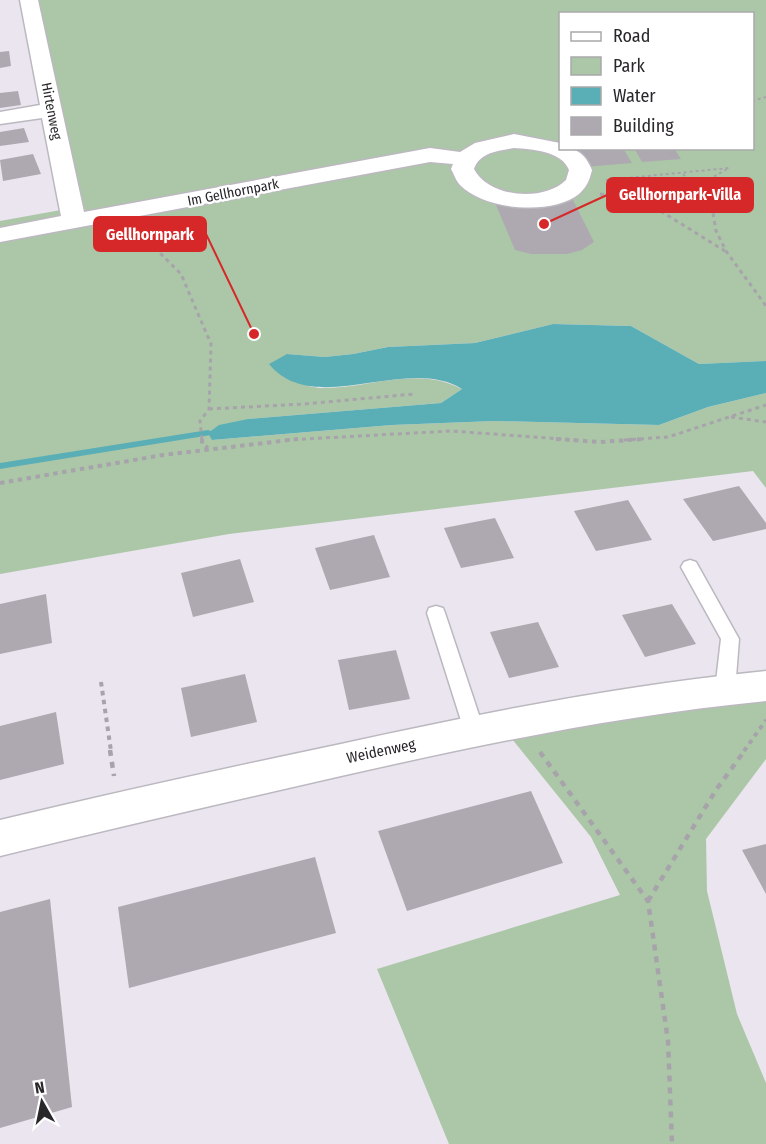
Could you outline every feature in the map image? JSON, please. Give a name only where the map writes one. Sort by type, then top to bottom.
[{"type":"street","name":"Hirtenweg","points":[[29,0],[74,222]]},
{"type":"street","points":[[0,118],[51,110]]},
{"type":"street","points":[[559,150],[540,143],[513,141],[496,143],[481,147],[467,159],[463,163],[463,174],[470,184],[484,193],[502,199],[544,200],[562,195],[575,185],[580,168],[574,159],[560,150]]},
{"type":"street","name":"Im Gellhornpark","points":[[0,235],[430,155],[467,159]]},
{"type":"street","name":"Weidenweg","points":[[0,838],[119,809],[474,730],[625,703],[766,686]]},
{"type":"lane","points":[[690,567],[730,639],[725,690]]},
{"type":"lane","points":[[436,614],[474,730]]},
{"type":"path","points":[[575,185],[729,168],[696,187]]},
{"type":"path","points":[[682,174],[696,187],[712,213],[716,231],[726,251],[766,306]]},
{"type":"path","points":[[575,185],[646,202],[726,251]]},
{"type":"path","points":[[74,222],[155,248],[181,274],[211,344],[209,409],[200,421],[202,444],[208,449]]},
{"type":"path","points":[[209,409],[304,404],[414,394]]},
{"type":"path","points":[[0,483],[208,449],[304,438],[451,430],[600,442],[668,437],[766,405]]},
{"type":"path","points":[[730,417],[766,422]]},
{"type":"path","points":[[101,682],[119,809]]},
{"type":"path","points":[[648,901],[716,790],[766,720]]},
{"type":"path","points":[[519,722],[648,901],[669,1041],[672,1144]]},
{"type":"green space","points":[[30,0],[766,0],[766,361],[699,364],[631,326],[553,324],[475,343],[388,347],[325,357],[287,354],[294,382],[315,387],[339,387],[410,378],[444,382],[462,389],[441,403],[248,419],[212,440],[392,425],[494,421],[659,425],[708,407],[766,393],[766,488],[753,471],[229,534],[0,574],[0,221],[72,208]]},
{"type":"green space","points":[[766,680],[766,759],[706,839],[707,891],[737,1014],[766,1083],[766,1144],[449,1144],[377,969],[620,895],[591,837],[496,719]]},
{"type":"water","points":[[553,324],[631,326],[699,364],[766,361],[766,393],[708,407],[659,425],[494,421],[392,425],[212,440],[208,433],[219,425],[248,419],[441,403],[462,389],[439,380],[415,378],[335,387],[310,386],[288,379],[269,364],[287,354],[325,357],[388,347],[475,343]]},
{"type":"building","points":[[9,51],[11,66],[0,68],[0,52]]},
{"type":"building","points":[[18,91],[21,105],[0,108],[0,93]]},
{"type":"building","points":[[24,128],[29,142],[0,146],[0,132]]},
{"type":"building","points":[[577,150],[624,150],[632,163],[585,167]]},
{"type":"building","points":[[635,150],[675,150],[681,159],[642,162]]},
{"type":"building","points":[[33,154],[41,174],[3,181],[0,160]]},
{"type":"building","points":[[572,198],[594,242],[582,250],[567,254],[531,254],[515,250],[496,205]]},
{"type":"building","points":[[739,486],[766,523],[766,529],[713,541],[683,499]]},
{"type":"building","points":[[628,500],[652,540],[596,551],[574,511]]},
{"type":"building","points":[[495,518],[514,558],[461,568],[444,528]]},
{"type":"building","points":[[374,535],[390,577],[330,590],[315,548]]},
{"type":"building","points":[[240,559],[254,602],[193,617],[181,573]]},
{"type":"building","points":[[46,594],[52,643],[0,654],[0,604]]},
{"type":"building","points":[[672,604],[696,644],[645,657],[622,615]]},
{"type":"building","points":[[538,622],[559,667],[509,678],[490,632]]},
{"type":"building","points":[[396,650],[410,699],[349,710],[338,660]]},
{"type":"building","points":[[245,674],[257,722],[191,737],[181,688]]},
{"type":"building","points":[[56,712],[64,764],[0,780],[0,726]]},
{"type":"building","points":[[531,791],[563,863],[407,911],[378,831]]},
{"type":"building","points":[[766,844],[766,894],[742,850]]},
{"type":"building","points":[[315,857],[336,933],[129,988],[118,907]]},
{"type":"building","points":[[50,899],[72,1107],[0,1128],[0,912]]},
{"type":"waterway","points":[[0,466],[208,433]]},
{"type":"place","name":"Gellhornpark-Villa","points":[[544,224]]},
{"type":"place","name":"Gellhornpark","points":[[254,334]]}]
